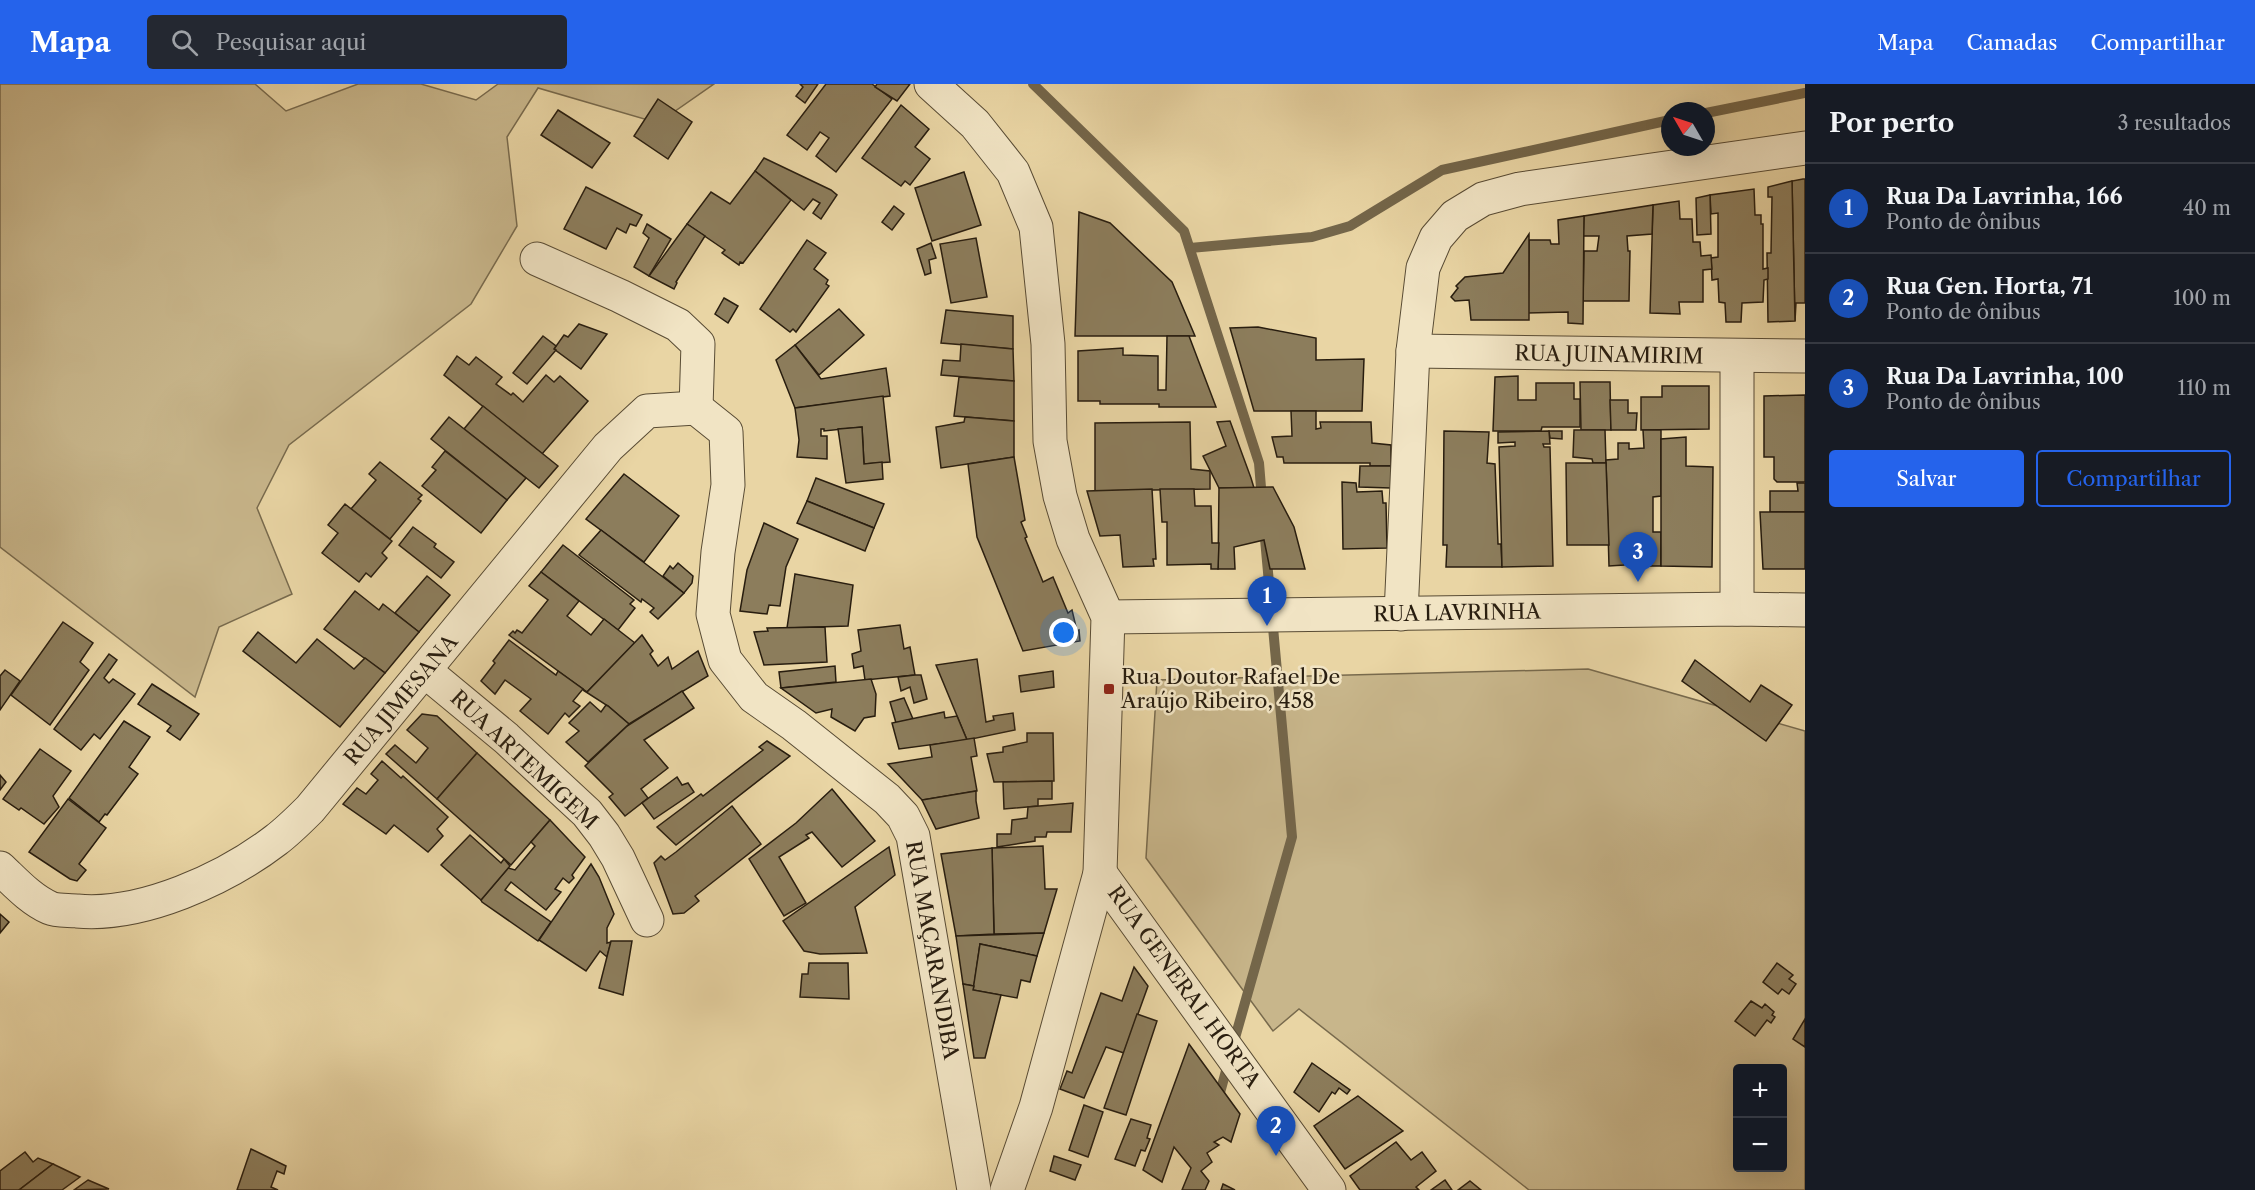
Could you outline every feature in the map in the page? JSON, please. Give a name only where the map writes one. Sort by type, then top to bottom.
[{"type":"street","points":[[931,84],[975,124],[1013,172],[1036,227],[1048,344],[1050,441],[1060,496],[1073,539],[1108,617],[1100,873],[1036,1107],[1007,1190]]},
{"type":"street","points":[[1401,614],[1413,351],[1424,268],[1436,238],[1455,216],[1483,199],[1520,189],[1805,148]]},
{"type":"street","points":[[537,259],[678,325],[698,344],[696,408]]},
{"type":"street","name":"RUA JUINAMIRIM","points":[[1413,351],[1737,357],[1805,356]]},
{"type":"street","points":[[1737,357],[1737,609]]},
{"type":"street","name":"RUA JIMESANA","points":[[0,868],[25,892],[51,909],[94,913],[134,907],[186,891],[237,866],[277,839],[310,810],[608,447],[647,411],[696,408]]},
{"type":"street","name":"RUA MAÇARANDIBA","points":[[696,408],[726,432],[728,484],[718,552],[713,614],[725,660],[754,697],[794,725],[887,799],[903,816],[913,836],[974,1190]]},
{"type":"street","name":"RUA LAVRINHA","points":[[1108,617],[1805,610]]},
{"type":"street","name":"RUA ARTEMIGEM","points":[[425,671],[506,738],[587,813],[618,858],[647,920]]},
{"type":"street","name":"RUA GENERAL HORTA","points":[[1100,873],[1329,1190]]},
{"type":"shaded area","points":[[0,84],[255,84],[286,111],[358,84],[421,84],[476,100],[498,84],[714,84],[658,123],[538,88],[507,137],[517,226],[471,304],[289,445],[257,508],[292,594],[219,627],[195,697],[0,547]]},
{"type":"shaded area","points":[[1588,669],[1805,731],[1805,1190],[1529,1190],[1299,1009],[1273,1031],[1146,858],[1157,680]]},
{"type":"building","points":[[800,84],[818,84],[805,103],[796,96],[803,87]]},
{"type":"building","points":[[826,84],[872,84],[892,99],[836,172],[816,156],[829,138],[820,132],[807,150],[787,135]]},
{"type":"building","points":[[877,84],[910,84],[897,101],[875,87]]},
{"type":"building","points":[[658,99],[692,122],[668,159],[634,136]]},
{"type":"building","points":[[901,105],[929,129],[915,147],[930,159],[910,185],[905,181],[901,186],[862,158]]},
{"type":"building","points":[[558,110],[610,143],[592,168],[541,135]]},
{"type":"building","points":[[764,158],[837,195],[821,219],[813,213],[820,203],[813,199],[804,210],[755,171]]},
{"type":"building","points":[[755,171],[791,200],[743,263],[740,262],[739,265],[722,253],[725,250],[687,224],[711,192],[730,204]]},
{"type":"building","points":[[964,172],[981,225],[932,241],[915,188]]},
{"type":"building","points":[[1805,179],[1805,303],[1796,303],[1795,321],[1792,181]]},
{"type":"building","points":[[1792,181],[1795,321],[1768,322],[1767,253],[1771,253],[1772,197],[1768,197],[1768,187]]},
{"type":"building","points":[[586,187],[642,215],[636,226],[630,224],[626,233],[617,228],[606,249],[564,229]]},
{"type":"building","points":[[1754,189],[1755,215],[1761,215],[1761,224],[1763,224],[1763,269],[1768,268],[1768,279],[1764,280],[1763,302],[1742,303],[1741,322],[1726,322],[1725,303],[1719,302],[1718,279],[1712,280],[1711,258],[1718,257],[1718,213],[1711,214],[1710,195]]},
{"type":"building","points":[[1710,195],[1711,234],[1697,235],[1696,198]]},
{"type":"building","points":[[1679,201],[1680,219],[1692,219],[1693,242],[1700,242],[1701,256],[1711,255],[1712,269],[1703,270],[1703,302],[1679,302],[1680,314],[1650,313],[1653,205]]},
{"type":"building","points":[[1653,205],[1652,234],[1627,236],[1628,251],[1630,251],[1629,301],[1583,301],[1584,251],[1597,251],[1599,236],[1583,236],[1584,216]]},
{"type":"building","points":[[894,206],[904,214],[892,230],[882,222]]},
{"type":"building","points":[[1079,212],[1110,223],[1172,282],[1195,336],[1075,336]]},
{"type":"building","points":[[1584,216],[1583,324],[1568,323],[1568,312],[1528,313],[1529,240],[1550,240],[1551,244],[1559,244],[1558,220]]},
{"type":"building","points":[[647,224],[671,239],[649,276],[634,267],[649,238],[643,233]]},
{"type":"building","points":[[687,224],[705,236],[676,282],[674,289],[649,276]]},
{"type":"building","points":[[1529,234],[1529,320],[1471,320],[1469,300],[1455,301],[1451,297],[1458,288],[1456,286],[1465,277],[1503,273]]},
{"type":"building","points":[[976,238],[987,297],[951,303],[940,244]]},
{"type":"building","points":[[807,240],[826,253],[814,269],[828,280],[826,284],[829,286],[796,332],[793,329],[790,332],[760,309]]},
{"type":"building","points":[[931,243],[936,258],[929,260],[931,273],[925,275],[917,249]]},
{"type":"building","points":[[724,298],[738,306],[728,323],[715,314]]},
{"type":"building","points":[[839,309],[864,335],[819,375],[795,345]]},
{"type":"building","points":[[946,310],[1013,316],[1013,349],[941,343]]},
{"type":"building","points":[[579,324],[607,334],[581,369],[554,349],[564,335],[568,337]]},
{"type":"building","points":[[1258,327],[1316,338],[1316,360],[1364,359],[1362,411],[1254,411],[1230,328]]},
{"type":"building","points":[[543,336],[556,346],[554,349],[556,350],[527,384],[513,373]]},
{"type":"building","points":[[1167,336],[1189,336],[1216,407],[1159,407],[1159,404],[1100,404],[1100,401],[1078,401],[1078,351],[1123,348],[1123,355],[1158,356],[1158,390],[1166,390]]},
{"type":"building","points":[[961,344],[1013,349],[1014,381],[941,375],[943,360],[960,361]]},
{"type":"building","points":[[795,345],[821,379],[886,368],[890,396],[795,408],[776,360]]},
{"type":"building","points":[[457,356],[469,365],[476,357],[502,377],[496,384],[511,395],[513,393],[523,402],[546,375],[554,382],[560,376],[588,401],[542,454],[444,375]]},
{"type":"building","points":[[1518,376],[1518,400],[1536,400],[1536,383],[1574,383],[1574,399],[1580,399],[1580,427],[1542,427],[1541,431],[1493,431],[1495,377]]},
{"type":"building","points":[[959,377],[1014,381],[1014,421],[954,416]]},
{"type":"building","points":[[1580,382],[1610,382],[1611,430],[1581,430]]},
{"type":"building","points":[[1662,386],[1709,386],[1709,429],[1641,430],[1641,397],[1662,397]]},
{"type":"building","points":[[1805,395],[1805,482],[1777,482],[1774,479],[1774,457],[1764,457],[1764,396]]},
{"type":"building","points":[[883,396],[890,462],[864,464],[862,427],[824,431],[821,429],[821,436],[827,436],[827,459],[797,457],[799,440],[795,408]]},
{"type":"building","points":[[1610,400],[1628,400],[1628,413],[1637,413],[1636,430],[1611,430]]},
{"type":"building","points":[[483,406],[558,466],[539,488],[464,429]]},
{"type":"building","points":[[1291,411],[1316,411],[1316,429],[1321,428],[1320,422],[1371,422],[1372,443],[1391,445],[1391,466],[1370,466],[1370,463],[1284,463],[1283,457],[1277,457],[1272,437],[1292,436]]},
{"type":"building","points":[[449,417],[526,478],[507,500],[431,439]]},
{"type":"building","points":[[965,417],[1014,421],[1014,457],[941,468],[936,427],[964,422]]},
{"type":"building","points":[[1230,421],[1254,488],[1219,488],[1203,456],[1226,446],[1217,422]]},
{"type":"building","points":[[1190,422],[1191,469],[1210,471],[1210,489],[1095,491],[1095,423]]},
{"type":"building","points":[[862,427],[864,464],[882,462],[883,479],[846,483],[838,429]]},
{"type":"building","points":[[1574,430],[1605,430],[1606,463],[1593,463],[1592,459],[1573,457]]},
{"type":"building","points":[[1643,430],[1661,430],[1661,496],[1653,497],[1653,532],[1661,532],[1661,566],[1645,566],[1645,545],[1623,545],[1624,565],[1609,566],[1606,460],[1618,459],[1618,443],[1629,443],[1629,449],[1644,448]]},
{"type":"building","points":[[1444,431],[1489,432],[1487,463],[1495,464],[1498,544],[1501,544],[1502,567],[1446,567],[1447,545],[1443,545]]},
{"type":"building","points":[[1549,431],[1562,431],[1562,439],[1550,438]]},
{"type":"building","points":[[1549,431],[1550,444],[1543,444],[1544,447],[1550,447],[1553,566],[1502,567],[1499,447],[1515,446],[1515,442],[1498,443],[1498,432]]},
{"type":"building","points":[[1686,437],[1686,466],[1713,467],[1712,567],[1661,566],[1661,439]]},
{"type":"building","points":[[445,451],[507,500],[481,533],[422,486],[436,470],[432,467]]},
{"type":"building","points":[[1014,457],[1025,520],[1021,522],[1027,537],[1025,538],[1043,582],[1053,577],[1068,613],[1072,610],[1080,641],[1023,651],[977,537],[968,464]]},
{"type":"building","points":[[380,462],[422,495],[418,499],[421,501],[390,539],[351,509],[376,480],[369,474]]},
{"type":"building","points":[[1566,463],[1606,463],[1609,545],[1567,545]]},
{"type":"building","points":[[1360,466],[1391,466],[1391,488],[1359,487]]},
{"type":"building","points":[[624,474],[679,516],[644,562],[586,519]]},
{"type":"building","points":[[816,478],[884,504],[874,528],[807,501]]},
{"type":"building","points":[[1342,482],[1356,483],[1357,492],[1382,491],[1383,503],[1386,503],[1387,548],[1343,549]]},
{"type":"building","points":[[1797,483],[1805,483],[1805,512],[1770,512],[1770,491],[1798,491]]},
{"type":"building","points":[[1273,487],[1294,527],[1305,569],[1270,569],[1264,540],[1234,547],[1235,569],[1218,569],[1219,488]]},
{"type":"building","points":[[1152,489],[1156,559],[1153,559],[1154,566],[1123,567],[1120,535],[1100,536],[1087,491]]},
{"type":"building","points":[[1160,489],[1194,489],[1195,506],[1211,506],[1212,543],[1219,543],[1218,569],[1211,569],[1211,564],[1167,565],[1167,522],[1162,522]]},
{"type":"building","points":[[807,501],[874,528],[865,551],[797,523]]},
{"type":"building","points":[[345,504],[392,541],[382,553],[387,558],[371,577],[366,573],[359,582],[322,553],[338,533],[328,525]]},
{"type":"building","points":[[1760,512],[1805,512],[1805,569],[1763,569]]},
{"type":"building","points":[[764,523],[798,539],[786,567],[780,606],[769,605],[767,614],[740,611],[747,570]]},
{"type":"building","points":[[413,527],[436,544],[434,547],[454,562],[441,578],[399,545]]},
{"type":"building","points":[[601,530],[684,593],[658,619],[650,612],[654,608],[642,599],[641,602],[579,555]]},
{"type":"building","points":[[563,545],[634,600],[630,604],[635,608],[618,630],[541,572]]},
{"type":"building","points":[[678,563],[693,576],[692,583],[684,593],[663,576],[670,566],[673,569]]},
{"type":"building","points":[[541,572],[579,601],[567,616],[591,635],[604,619],[635,643],[587,692],[509,635],[517,630],[522,633],[548,600],[529,586]]},
{"type":"building","points":[[795,574],[853,585],[848,626],[787,628]]},
{"type":"building","points":[[427,576],[450,595],[419,632],[395,613]]},
{"type":"building","points":[[355,591],[379,610],[383,604],[419,632],[385,673],[324,629]]},
{"type":"building","points":[[63,622],[93,643],[80,662],[89,670],[50,725],[11,695]]},
{"type":"building","points":[[900,625],[904,649],[910,647],[915,675],[865,680],[863,666],[854,668],[852,654],[861,651],[858,630]]},
{"type":"building","points":[[825,627],[827,662],[764,665],[754,632],[768,631],[767,628]]},
{"type":"building","points":[[258,632],[296,663],[317,639],[354,669],[365,658],[385,673],[340,727],[243,651]]},
{"type":"building","points":[[642,635],[653,651],[650,654],[658,666],[668,657],[672,669],[698,651],[708,676],[629,724],[608,706],[583,690],[587,692]]},
{"type":"building","points":[[509,640],[556,675],[558,671],[583,689],[573,701],[580,706],[569,717],[565,713],[548,734],[520,711],[531,699],[505,680],[495,694],[481,681]]},
{"type":"building","points":[[109,654],[117,660],[104,678],[109,683],[113,679],[135,694],[100,739],[94,734],[81,750],[54,729]]},
{"type":"building","points":[[977,659],[986,722],[994,720],[993,716],[1013,713],[1015,730],[967,740],[936,665]]},
{"type":"building","points":[[1695,660],[1750,702],[1761,685],[1792,705],[1766,741],[1682,681]]},
{"type":"building","points":[[835,666],[836,682],[781,688],[779,672]]},
{"type":"building","points":[[5,670],[20,681],[0,710],[0,676]]},
{"type":"building","points":[[1053,671],[1054,687],[1021,692],[1019,676]]},
{"type":"building","points":[[921,675],[927,699],[914,703],[910,687],[901,691],[898,677]]},
{"type":"building","points":[[871,679],[876,694],[875,716],[864,718],[855,731],[831,717],[832,709],[816,713],[781,688]]},
{"type":"building","points":[[152,684],[199,714],[180,740],[167,731],[171,726],[138,704]]},
{"type":"building","points":[[682,691],[694,708],[644,740],[668,768],[641,789],[648,798],[625,816],[609,797],[613,794],[585,766],[627,726]]},
{"type":"building","points":[[904,698],[913,719],[896,723],[890,702]]},
{"type":"building","points":[[590,702],[601,712],[606,705],[608,706],[629,724],[588,762],[566,742],[579,731],[569,723]]},
{"type":"building","points":[[944,712],[945,718],[957,716],[967,740],[899,749],[892,723]]},
{"type":"building","points":[[422,714],[437,716],[477,753],[437,799],[386,754],[395,745],[416,763],[428,748],[407,730]]},
{"type":"building","points":[[124,721],[150,737],[129,767],[138,774],[99,822],[69,798]]},
{"type":"building","points":[[1027,733],[1053,733],[1054,781],[994,782],[987,754],[1003,752],[1003,747],[1027,742]]},
{"type":"building","points":[[974,738],[977,756],[971,757],[977,791],[922,800],[888,764],[932,757],[930,745]]},
{"type":"building","points":[[767,741],[790,756],[676,845],[657,827],[701,794],[703,796],[763,750],[759,747]]},
{"type":"building","points":[[40,749],[71,771],[53,796],[59,807],[44,824],[3,799]]},
{"type":"building","points":[[477,753],[550,820],[511,865],[437,799]]},
{"type":"building","points":[[382,761],[401,778],[403,776],[448,817],[437,829],[443,836],[428,852],[394,825],[386,834],[343,804],[357,788],[366,794],[378,780],[371,774]]},
{"type":"building","points":[[0,775],[6,782],[0,790]]},
{"type":"building","points":[[677,777],[682,785],[688,783],[694,792],[654,819],[642,803]]},
{"type":"building","points":[[1052,781],[1052,799],[1038,799],[1038,806],[1004,809],[1003,782]]},
{"type":"building","points":[[832,789],[875,841],[842,867],[812,832],[806,835],[809,838],[779,857],[806,903],[784,916],[749,859],[796,823]]},
{"type":"building","points":[[976,791],[979,818],[936,829],[922,800]]},
{"type":"building","points":[[68,799],[106,828],[79,864],[86,870],[77,881],[70,879],[29,852]]},
{"type":"building","points":[[1073,803],[1071,832],[1047,832],[1046,837],[1035,837],[1035,841],[997,847],[997,834],[1011,834],[1012,820],[1027,818],[1028,807]]},
{"type":"building","points":[[732,806],[761,844],[695,896],[699,901],[684,913],[673,914],[654,863],[661,856],[665,860],[676,852]]},
{"type":"building","points":[[550,820],[585,857],[569,883],[563,878],[555,889],[561,892],[546,910],[511,882],[505,890],[551,922],[538,941],[481,900],[508,868],[515,870],[535,846],[531,842]]},
{"type":"building","points":[[470,835],[501,863],[504,859],[510,866],[481,900],[441,865]]},
{"type":"building","points":[[1043,846],[1045,889],[1057,889],[1044,933],[994,934],[992,848]]},
{"type":"building","points":[[889,847],[895,875],[855,907],[867,953],[820,954],[804,951],[783,921]]},
{"type":"building","points":[[992,848],[994,934],[956,936],[941,854]]},
{"type":"building","points":[[591,864],[599,877],[614,914],[607,928],[607,943],[611,942],[607,957],[600,951],[586,971],[539,940]]},
{"type":"building","points":[[0,914],[9,922],[0,933]]},
{"type":"building","points":[[1044,933],[1037,956],[980,944],[974,986],[963,984],[956,936]]},
{"type":"building","points":[[611,941],[632,941],[623,995],[599,988]]},
{"type":"building","points":[[980,944],[1037,956],[1030,982],[1021,980],[1017,998],[973,990]]},
{"type":"building","points":[[809,963],[848,963],[849,999],[800,997],[802,974],[808,974]]},
{"type":"building","points":[[1777,963],[1793,975],[1789,979],[1796,984],[1789,994],[1782,989],[1778,994],[1763,982]]},
{"type":"building","points":[[1134,967],[1148,986],[1124,1053],[1106,1047],[1084,1098],[1060,1089],[1067,1071],[1072,1073],[1101,993],[1122,1001]]},
{"type":"building","points":[[963,984],[974,986],[973,990],[1001,995],[985,1058],[974,1058]]},
{"type":"building","points":[[1751,1001],[1762,1008],[1765,1004],[1774,1012],[1772,1015],[1775,1017],[1771,1023],[1767,1020],[1755,1036],[1735,1021]]},
{"type":"building","points":[[1137,1014],[1157,1021],[1126,1115],[1104,1108]]},
{"type":"building","points":[[1805,1019],[1805,1047],[1793,1039]]},
{"type":"building","points":[[1189,1044],[1240,1114],[1231,1142],[1223,1137],[1214,1142],[1219,1145],[1207,1153],[1212,1162],[1201,1171],[1209,1181],[1205,1190],[1182,1190],[1191,1168],[1174,1147],[1162,1182],[1143,1170]]},
{"type":"building","points":[[1312,1063],[1350,1090],[1347,1094],[1339,1088],[1335,1094],[1332,1092],[1319,1112],[1294,1092]]},
{"type":"building","points":[[1358,1096],[1403,1131],[1345,1169],[1314,1126]]},
{"type":"building","points":[[1084,1105],[1103,1112],[1088,1157],[1069,1150]]},
{"type":"building","points":[[1131,1119],[1151,1125],[1147,1138],[1150,1139],[1145,1151],[1141,1150],[1135,1166],[1115,1159]]},
{"type":"building","points":[[1396,1142],[1411,1160],[1422,1152],[1436,1171],[1416,1187],[1419,1190],[1360,1190],[1350,1176]]},
{"type":"building","points":[[251,1149],[286,1166],[284,1174],[277,1171],[271,1187],[278,1190],[237,1190]]},
{"type":"building","points":[[25,1152],[33,1162],[38,1158],[53,1164],[19,1190],[0,1190],[0,1171]]},
{"type":"building","points":[[1054,1156],[1081,1165],[1075,1180],[1050,1171]]},
{"type":"building","points":[[53,1164],[80,1177],[62,1190],[19,1190]]},
{"type":"building","points":[[88,1180],[109,1189],[74,1190]]},
{"type":"building","points":[[1445,1180],[1452,1190],[1431,1190]]},
{"type":"building","points":[[1470,1181],[1481,1190],[1458,1190]]},
{"type":"building","points":[[1223,1184],[1235,1190],[1221,1190]]},
{"type":"waterway","points":[[1033,84],[1184,231],[1259,463],[1262,500]]},
{"type":"waterway","points":[[1715,111],[1805,93]]},
{"type":"waterway","points":[[1190,248],[1312,237],[1350,226],[1442,170],[1661,122]]},
{"type":"waterway","points":[[1233,1045],[1292,837],[1265,539]]},
{"type":"waterway","points":[[1218,1100],[1229,1060]]},
{"type":"place","name":"Rua Da Lavrinha, 100","points":[[1638,582]]},
{"type":"place","name":"Rua Da Lavrinha, 166","points":[[1267,626]]},
{"type":"place","name":"Rua Doutor Rafael De Araújo Ribeiro, 458","points":[[1109,689]]},
{"type":"place","name":"Rua Gen. Horta, 71","points":[[1276,1156]]}]
